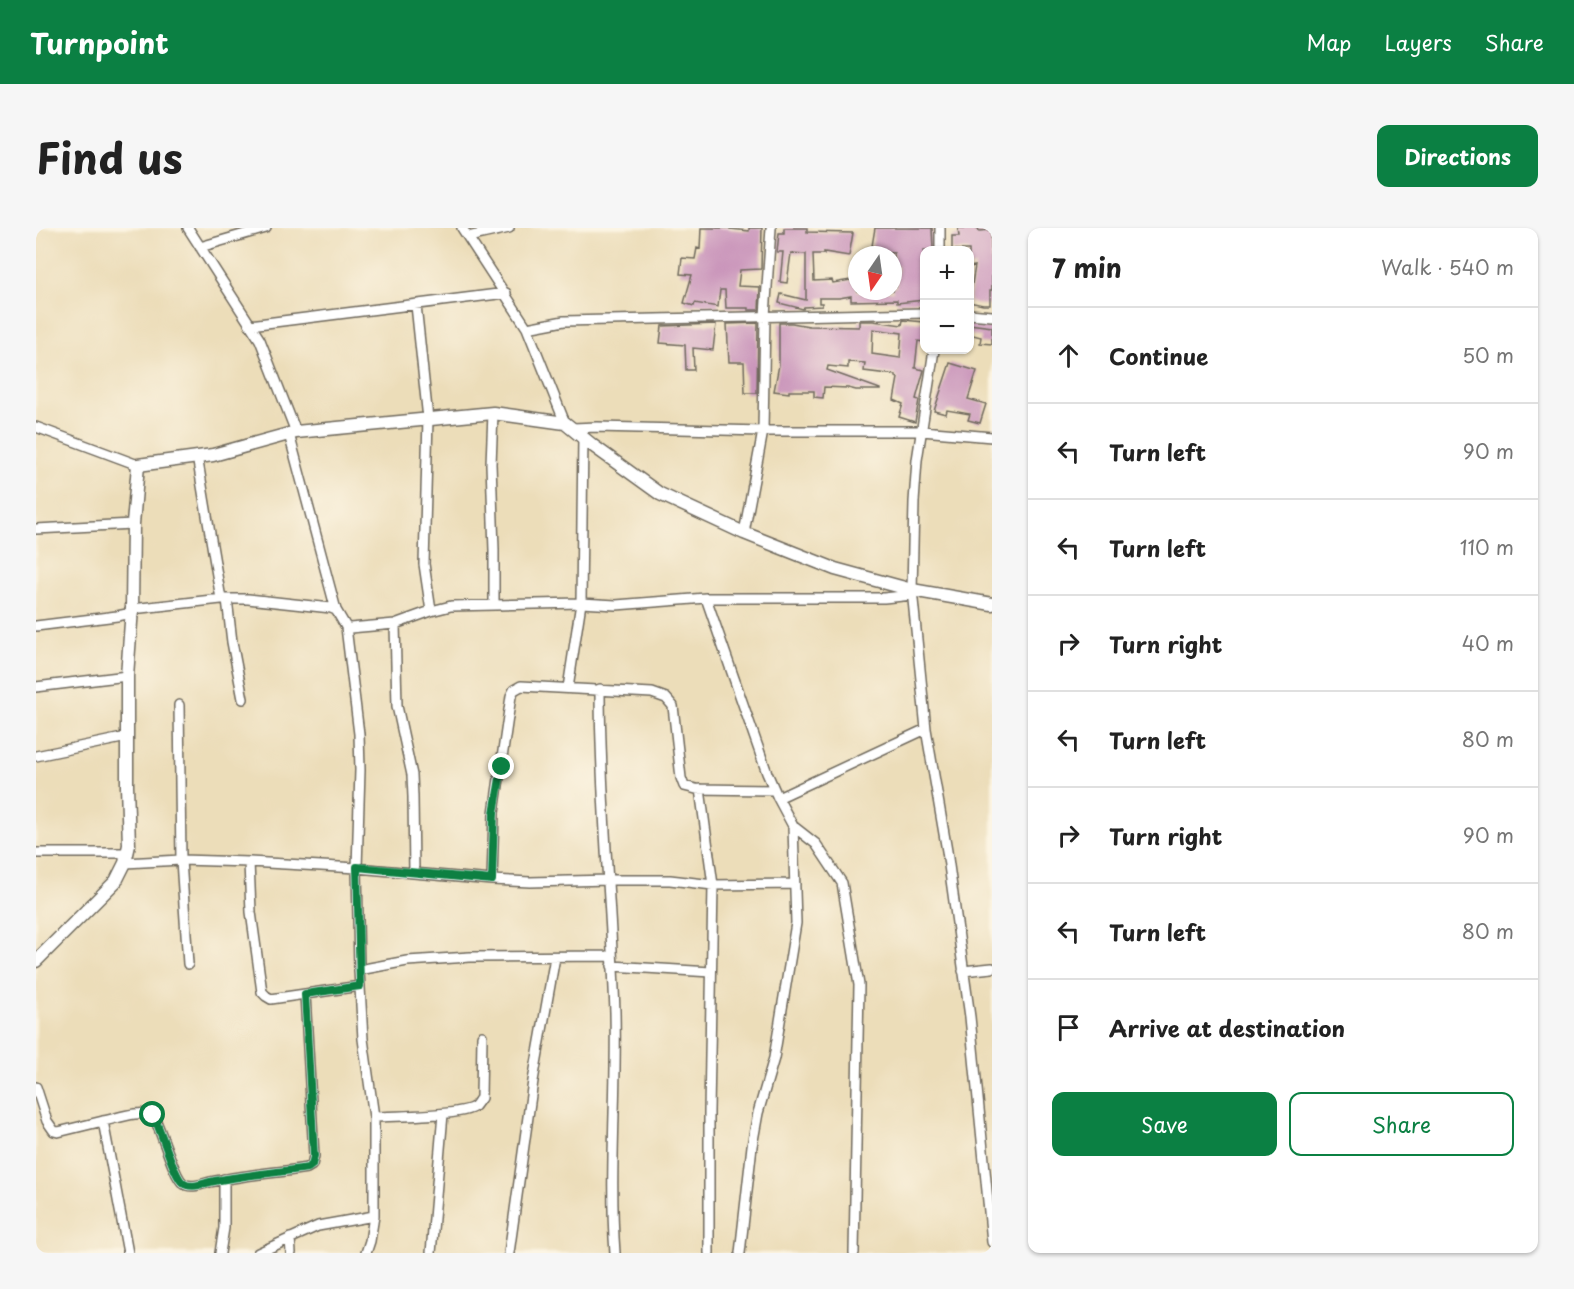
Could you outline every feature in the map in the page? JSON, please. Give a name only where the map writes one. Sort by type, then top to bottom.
[{"type":"street","points":[[188,228],[260,340],[293,433],[336,610],[346,627],[360,770],[357,867],[359,970],[363,1039],[374,1117],[374,1216],[366,1253]]},
{"type":"street","points":[[200,248],[266,228]]},
{"type":"street","points":[[462,228],[527,328],[573,429],[581,603],[568,688]]},
{"type":"street","points":[[468,237],[508,228]]},
{"type":"street","points":[[744,533],[763,431],[765,316],[771,228]]},
{"type":"street","points":[[940,228],[940,246]]},
{"type":"street","points":[[250,325],[506,293]]},
{"type":"street","points":[[417,305],[428,419],[424,564],[431,611]]},
{"type":"street","points":[[527,328],[564,321],[920,313]]},
{"type":"street","points":[[974,315],[992,316]]},
{"type":"street","points":[[933,354],[917,460],[912,592],[926,729],[947,851],[970,1017],[992,1242]]},
{"type":"street","points":[[493,413],[491,464],[494,605]]},
{"type":"street","points":[[36,426],[138,465],[213,455],[293,433],[493,413],[573,429],[609,427],[763,431],[922,431],[992,436]]},
{"type":"street","points":[[573,429],[660,494],[744,533],[835,569],[912,592],[992,604]]},
{"type":"street","points":[[197,456],[243,699]]},
{"type":"street","points":[[36,961],[116,881],[126,858],[129,844],[126,786],[127,675],[132,609],[133,524],[138,465]]},
{"type":"street","points":[[36,529],[133,524]]},
{"type":"street","points":[[346,627],[395,624],[451,606],[581,603],[616,605],[706,598],[884,598],[912,592]]},
{"type":"street","points":[[706,598],[776,794],[793,826],[816,844],[842,883],[859,985],[854,1253]]},
{"type":"street","points":[[36,626],[117,616],[128,614],[132,609],[224,599],[248,599],[336,610]]},
{"type":"street","points":[[395,624],[397,706],[413,796],[414,873]]},
{"type":"street","points":[[36,687],[127,675]]},
{"type":"street","points":[[492,880],[494,813],[511,696],[514,690],[521,686],[652,693],[666,698],[673,706],[681,778],[684,786],[700,789],[776,794],[926,729]]},
{"type":"street","points":[[600,689],[600,752],[615,1015],[612,1216],[615,1253]]},
{"type":"street","points":[[178,705],[181,860],[188,964]]},
{"type":"street","points":[[36,756],[127,737]]},
{"type":"street","points":[[700,789],[713,885],[709,1253]]},
{"type":"street","points":[[740,1253],[754,1135],[774,1058],[796,923],[793,826]]},
{"type":"street","points":[[36,853],[357,867],[530,882],[670,880],[713,885],[795,884]]},
{"type":"street","points":[[249,862],[251,912],[262,992],[271,999],[360,986]]},
{"type":"street","points":[[359,970],[417,960],[470,957],[555,957],[711,972]]},
{"type":"street","points":[[508,1253],[533,1081],[555,957]]},
{"type":"street","points":[[963,970],[992,968]]},
{"type":"street","points":[[36,1087],[47,1122],[54,1131],[58,1132],[138,1114],[153,1115],[159,1125],[177,1176],[183,1184],[191,1186],[224,1179],[308,1168],[312,1165],[314,1156],[305,994]]},
{"type":"street","points":[[374,1117],[443,1114],[476,1106],[481,1098],[482,1036]]},
{"type":"street","points":[[431,1253],[443,1114]]},
{"type":"street","points":[[103,1121],[128,1253]]},
{"type":"street","points":[[220,1253],[224,1228],[224,1179]]},
{"type":"street","points":[[258,1253],[318,1226],[374,1216]]},
{"type":"street","points":[[290,1238],[291,1253]]},
{"type":"building","points":[[701,228],[730,228],[749,231],[749,228],[762,228],[761,269],[740,270],[738,286],[760,287],[759,310],[726,308],[725,290],[720,290],[718,307],[695,303],[694,306],[684,303],[692,275],[680,274],[682,258],[695,259],[697,248],[700,249]]},
{"type":"building","points":[[784,228],[807,228],[807,232],[853,233],[851,246],[848,246],[848,256],[824,252],[824,254],[813,254],[814,281],[832,280],[833,283],[848,280],[848,296],[819,298],[822,306],[804,307],[803,309],[779,303],[781,294],[806,300],[806,254],[791,253],[787,283],[780,282],[783,252],[777,252],[779,233],[784,233]]},
{"type":"building","points":[[875,228],[932,228],[933,246],[920,246],[920,300],[897,303],[897,300],[902,300],[902,246],[872,246]]},
{"type":"building","points":[[958,228],[991,230],[990,305],[974,303],[974,246],[952,246],[952,236],[959,236]]},
{"type":"building","points":[[851,300],[897,300],[851,301]]},
{"type":"building","points":[[903,320],[920,322],[920,341],[918,341],[915,368],[924,370],[916,399],[919,400],[915,422],[899,417],[903,404],[894,400],[898,378],[896,375],[864,371],[865,363],[848,362],[848,368],[828,366],[827,370],[880,390],[824,387],[823,398],[814,397],[814,391],[789,391],[789,393],[774,391],[779,365],[779,323],[859,327],[859,321],[902,325]],"holes":[[[873,329],[902,333],[900,358],[872,354]]]},
{"type":"building","points":[[758,323],[757,393],[745,393],[744,362],[729,362],[727,324]]},
{"type":"building","points":[[716,324],[713,350],[693,348],[694,370],[686,370],[685,345],[660,343],[662,326]]},
{"type":"building","points":[[974,325],[992,327],[992,344],[980,343],[981,337],[974,335]]},
{"type":"building","points":[[950,363],[977,371],[968,399],[986,404],[980,423],[968,420],[970,414],[947,410],[946,414],[934,411]]},
{"type":"route","points":[[153,1115],[159,1125],[177,1176],[183,1184],[191,1186],[224,1179],[308,1168],[312,1165],[314,1156],[305,994],[360,986],[357,867],[492,880],[494,813],[502,767]]}]
